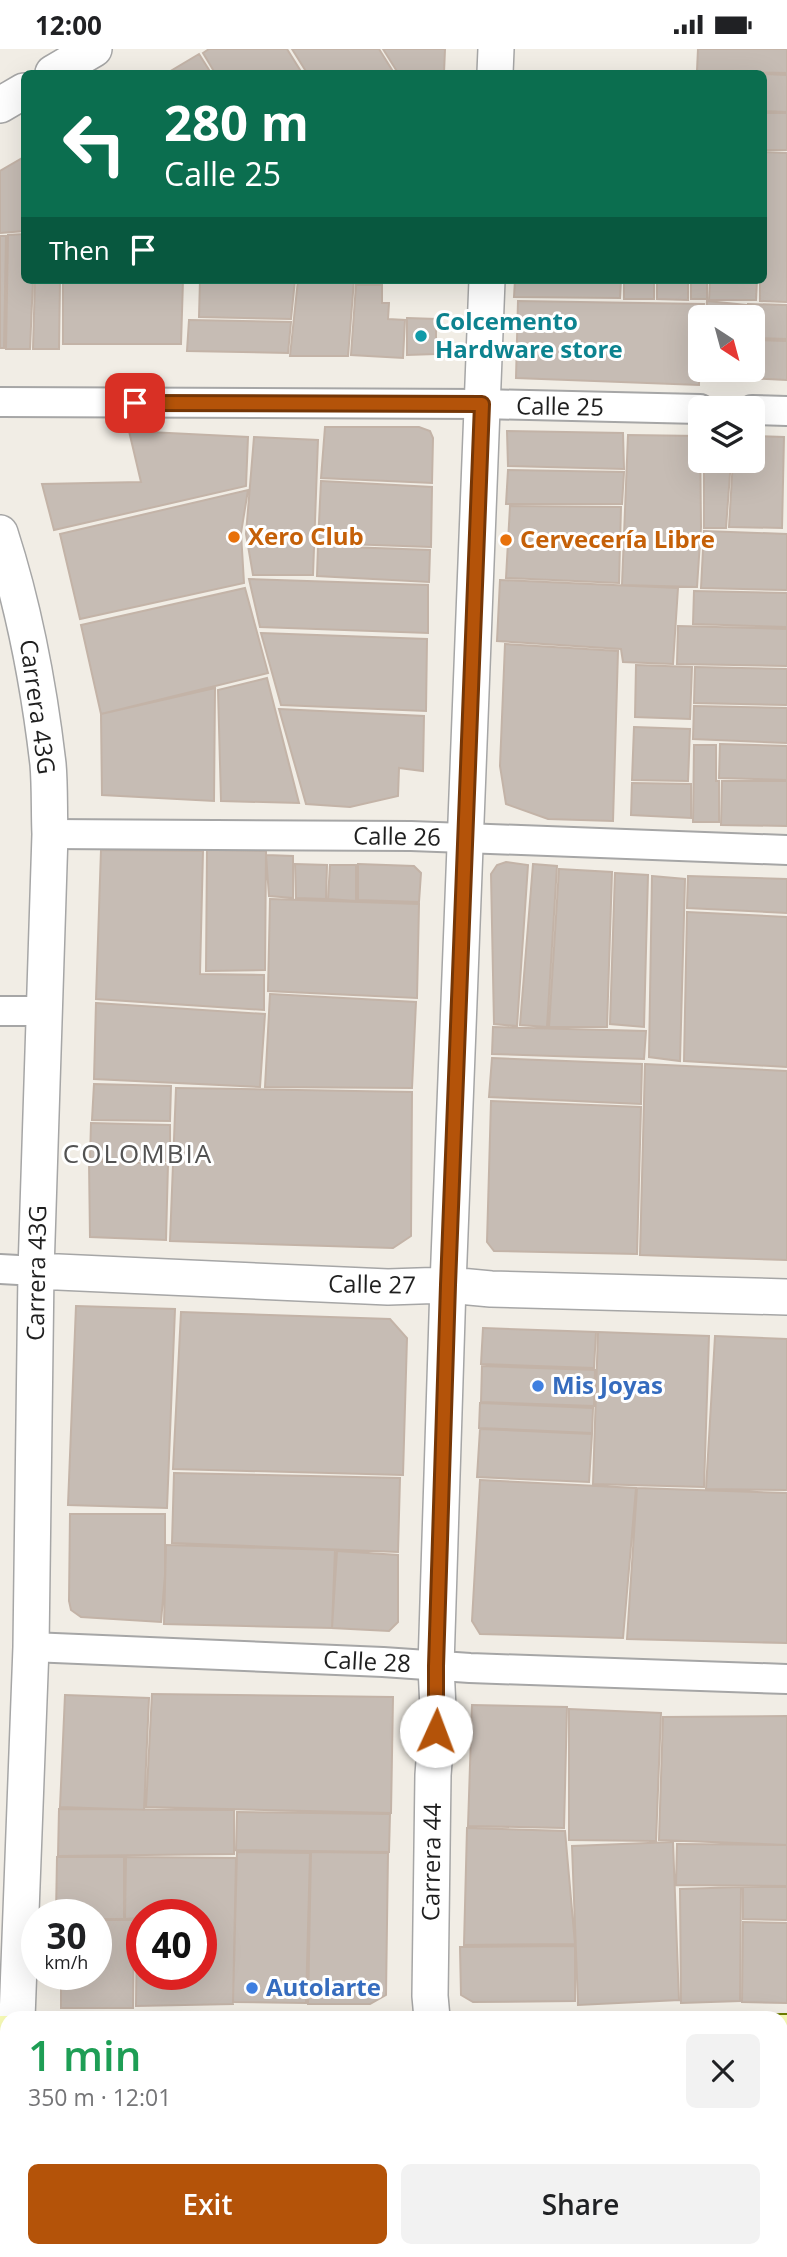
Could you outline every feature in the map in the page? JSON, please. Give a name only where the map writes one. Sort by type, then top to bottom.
[{"type":"street","points":[[58,70],[94,49]]},
{"type":"street","points":[[495,70],[496,49]]},
{"type":"street","points":[[0,105],[21,92]]},
{"type":"street","name":"Carrera 44","points":[[431,2011],[433,1775],[438,1709],[436,1666],[448,1285],[487,284]]},
{"type":"street","name":"Calle 25","points":[[0,402],[482,404],[688,409]]},
{"type":"street","points":[[765,410],[787,411]]},
{"type":"street","name":"Carrera 43G","points":[[2,545],[26,631],[39,701],[48,767],[50,834],[36,1271],[31,1647],[17,2011]]},
{"type":"street","name":"Calle 26","points":[[50,834],[411,836],[787,849]]},
{"type":"street","points":[[0,1011],[46,1011]]},
{"type":"street","name":"Calle 27","points":[[0,1269],[388,1287],[448,1285],[491,1289],[787,1297]]},
{"type":"street","name":"Calle 28","points":[[31,1647],[787,1679]]},
{"type":"building","points":[[209,49],[287,49],[300,70],[213,70],[203,53]]},
{"type":"building","points":[[292,49],[379,49],[392,70],[305,70]]},
{"type":"building","points":[[383,49],[445,49],[444,70],[396,70]]},
{"type":"building","points":[[698,49],[787,49],[787,73],[767,73],[767,70],[697,70]]},
{"type":"building","points":[[199,54],[209,70],[172,70]]},
{"type":"building","points":[[767,74],[787,75],[787,112],[767,111]]},
{"type":"building","points":[[767,113],[787,113],[787,150],[767,150]]},
{"type":"building","points":[[767,152],[787,153],[787,302],[760,301],[760,284],[767,284]]},
{"type":"building","points":[[21,159],[21,231],[0,233],[0,171]]},
{"type":"building","points":[[21,234],[21,284],[33,284],[30,349],[6,349],[8,235]]},
{"type":"building","points":[[0,236],[6,236],[4,348],[0,348]]},
{"type":"building","points":[[35,284],[60,284],[59,349],[33,349]]},
{"type":"building","points":[[63,284],[183,284],[181,344],[63,344]]},
{"type":"building","points":[[200,284],[295,284],[291,319],[199,317]]},
{"type":"building","points":[[298,284],[354,284],[348,356],[290,356]]},
{"type":"building","points":[[515,284],[621,284],[620,298],[514,297]]},
{"type":"building","points":[[624,284],[654,284],[654,299],[624,299]]},
{"type":"building","points":[[657,284],[688,284],[688,300],[657,299]]},
{"type":"building","points":[[691,284],[707,284],[707,299],[691,299]]},
{"type":"building","points":[[710,284],[757,284],[756,300],[709,300]]},
{"type":"building","points":[[356,285],[382,285],[382,303],[389,303],[388,319],[405,320],[403,358],[351,355]]},
{"type":"building","points":[[518,301],[704,304],[688,305],[688,382],[699,382],[699,385],[516,378]]},
{"type":"building","points":[[707,301],[746,305],[707,305]]},
{"type":"building","points":[[748,304],[787,305],[787,339],[765,338],[765,305]]},
{"type":"building","name":"Colcemento Hardware store","points":[[407,318],[436,319],[436,354],[407,355]]},
{"type":"building","points":[[189,320],[291,322],[288,353],[187,351]]},
{"type":"building","points":[[765,340],[787,341],[787,380],[765,379]]},
{"type":"building","points":[[325,427],[419,427],[430,431],[433,438],[432,483],[321,478]]},
{"type":"building","points":[[129,431],[248,437],[246,486],[54,530],[42,484],[141,482]]},
{"type":"building","points":[[507,431],[623,433],[624,469],[508,466]]},
{"type":"building","points":[[628,435],[688,436],[688,473],[700,473],[701,527],[697,587],[622,585]]},
{"type":"building","points":[[765,436],[784,437],[782,528],[729,527],[732,473],[765,473]]},
{"type":"building","points":[[254,437],[318,440],[313,575],[253,575],[246,534]]},
{"type":"building","points":[[508,470],[624,472],[622,504],[506,504]]},
{"type":"building","points":[[704,473],[730,473],[726,528],[704,528]]},
{"type":"building","points":[[321,481],[432,487],[431,547],[318,543]]},
{"type":"building","points":[[248,490],[241,533],[244,583],[80,619],[60,534]]},
{"type":"building","points":[[510,506],[621,507],[619,583],[506,578]]},
{"type":"building","points":[[704,531],[787,534],[787,590],[701,588]]},
{"type":"building","points":[[318,546],[430,550],[429,582],[317,576]]},
{"type":"building","points":[[249,579],[428,585],[428,633],[260,627]]},
{"type":"building","points":[[500,580],[678,588],[673,664],[623,662],[621,649],[497,641]]},
{"type":"building","points":[[245,588],[268,673],[101,714],[81,625]]},
{"type":"building","points":[[694,591],[787,593],[787,627],[693,624]]},
{"type":"building","points":[[678,626],[787,629],[787,666],[677,664]]},
{"type":"building","points":[[261,633],[427,639],[426,711],[281,705]]},
{"type":"building","points":[[505,644],[618,651],[613,821],[548,819],[506,804],[500,766]]},
{"type":"building","points":[[636,665],[692,667],[690,719],[635,717]]},
{"type":"building","points":[[695,667],[787,669],[787,705],[694,703]]},
{"type":"building","points":[[267,678],[299,803],[221,801],[218,690]]},
{"type":"building","points":[[215,688],[214,801],[102,795],[101,714]]},
{"type":"building","points":[[694,706],[787,708],[787,743],[693,739]]},
{"type":"building","points":[[279,709],[424,716],[423,771],[399,768],[398,796],[350,807],[306,804]]},
{"type":"building","points":[[634,727],[690,729],[688,781],[632,780]]},
{"type":"building","points":[[720,744],[787,746],[787,780],[719,778]]},
{"type":"building","points":[[694,745],[716,745],[719,822],[693,822]]},
{"type":"building","points":[[722,781],[787,781],[787,826],[721,825]]},
{"type":"building","points":[[632,783],[691,784],[691,818],[631,815]]},
{"type":"building","points":[[101,850],[203,851],[200,974],[264,975],[264,1010],[96,999]]},
{"type":"building","points":[[207,850],[266,851],[265,970],[206,971]]},
{"type":"building","points":[[266,855],[293,856],[293,898],[269,896]]},
{"type":"building","points":[[506,862],[528,865],[517,1026],[494,1024],[491,874],[497,865]]},
{"type":"building","points":[[295,864],[327,865],[326,899],[296,898]]},
{"type":"building","points":[[358,864],[414,866],[421,873],[419,902],[358,900]]},
{"type":"building","points":[[533,864],[557,866],[547,1027],[520,1025]]},
{"type":"building","points":[[330,865],[356,865],[356,901],[328,899]]},
{"type":"building","points":[[559,869],[612,872],[607,1027],[549,1027]]},
{"type":"building","points":[[615,873],[648,875],[644,1027],[610,1024]]},
{"type":"building","points":[[652,876],[685,879],[680,1061],[649,1057]]},
{"type":"building","points":[[688,876],[787,879],[787,913],[687,908]]},
{"type":"building","points":[[270,899],[419,904],[417,998],[268,991]]},
{"type":"building","points":[[687,912],[787,917],[787,1067],[684,1061]]},
{"type":"building","points":[[270,994],[416,1002],[412,1088],[265,1087]]},
{"type":"building","points":[[96,1003],[265,1014],[260,1087],[94,1079]]},
{"type":"building","points":[[493,1027],[646,1031],[644,1059],[492,1054]]},
{"type":"building","points":[[492,1058],[642,1064],[641,1104],[489,1097]]},
{"type":"building","points":[[645,1064],[787,1071],[787,1260],[640,1255]]},
{"type":"building","points":[[94,1084],[171,1086],[170,1121],[92,1120]]},
{"type":"building","points":[[176,1088],[412,1092],[411,1236],[393,1248],[170,1241]]},
{"type":"building","points":[[491,1101],[641,1107],[637,1254],[494,1251],[487,1242]]},
{"type":"building","points":[[91,1123],[170,1125],[170,1161],[90,1159]]},
{"type":"building","points":[[89,1161],[168,1164],[166,1240],[90,1237]]},
{"type":"building","points":[[76,1306],[175,1309],[167,1508],[68,1505]]},
{"type":"building","points":[[181,1312],[390,1319],[407,1338],[403,1475],[173,1469]]},
{"type":"building","name":"Mis Joyas","points":[[483,1328],[596,1332],[594,1368],[481,1364]]},
{"type":"building","points":[[598,1332],[709,1336],[704,1487],[593,1484]]},
{"type":"building","points":[[715,1336],[787,1339],[787,1490],[706,1489]]},
{"type":"building","name":"Mis Joyas","points":[[482,1366],[595,1370],[594,1406],[481,1402]]},
{"type":"building","points":[[480,1403],[593,1408],[592,1433],[479,1428]]},
{"type":"building","points":[[480,1429],[592,1434],[589,1482],[477,1477]]},
{"type":"building","points":[[174,1473],[400,1478],[398,1552],[172,1543]]},
{"type":"building","points":[[480,1480],[636,1488],[623,1638],[480,1634],[472,1621]]},
{"type":"building","points":[[637,1488],[787,1493],[787,1643],[627,1639]]},
{"type":"building","points":[[70,1514],[165,1514],[165,1575],[161,1622],[81,1617],[71,1610]]},
{"type":"building","points":[[166,1545],[335,1550],[332,1628],[164,1624]]},
{"type":"building","points":[[337,1551],[398,1555],[398,1622],[389,1631],[332,1628]]},
{"type":"building","points":[[152,1694],[393,1697],[391,1813],[146,1807]]},
{"type":"building","points":[[65,1695],[149,1698],[144,1810],[60,1807]]},
{"type":"building","points":[[472,1705],[567,1707],[564,1828],[468,1826]]},
{"type":"building","points":[[569,1709],[661,1713],[656,1841],[569,1840]]},
{"type":"building","points":[[787,1716],[787,1845],[659,1840],[663,1717]]},
{"type":"building","points":[[59,1809],[234,1810],[234,1854],[58,1856]]},
{"type":"building","points":[[237,1812],[390,1814],[389,1852],[236,1850]]},
{"type":"building","points":[[467,1828],[565,1831],[575,1944],[464,1945]]},
{"type":"building","points":[[673,1842],[679,2000],[578,2005],[572,1846]]},
{"type":"building","points":[[677,1844],[787,1845],[787,1886],[676,1885]]},
{"type":"building","points":[[237,1852],[310,1853],[306,2003],[233,2002]]},
{"type":"building","points":[[311,1852],[388,1853],[386,1995],[370,2004],[308,2004]]},
{"type":"building","points":[[57,1857],[124,1857],[124,1919],[112,1919],[112,1899],[56,1899]]},
{"type":"building","points":[[126,1857],[236,1858],[233,2004],[136,2006],[136,1990],[217,1990],[217,1899],[126,1899],[125,1919]]},
{"type":"building","points":[[741,1887],[740,2001],[681,2003],[680,1889]]},
{"type":"building","points":[[743,1887],[787,1887],[787,1920],[743,1919]]},
{"type":"building","points":[[112,1920],[126,1920],[126,1990],[133,1990],[133,2008],[61,2008],[61,1990],[112,1990]]},
{"type":"building","points":[[743,1922],[787,1923],[787,2003],[742,2002]]},
{"type":"building","points":[[575,1946],[575,2001],[473,2002],[461,1995],[460,1947]]},
{"type":"place","name":"Colcemento Hardware store","points":[[421,336]]},
{"type":"place","name":"Xero Club","points":[[234,537]]},
{"type":"place","name":"Cervecería Libre","points":[[506,540]]},
{"type":"place","name":"Mis Joyas","points":[[538,1386]]},
{"type":"place","name":"Autolarte","points":[[252,1988]]},
{"type":"district","name":"COLOMBIA","points":[[138,1154]]},
{"type":"route","points":[[135,403],[482,404],[448,1285],[436,1731]]}]
